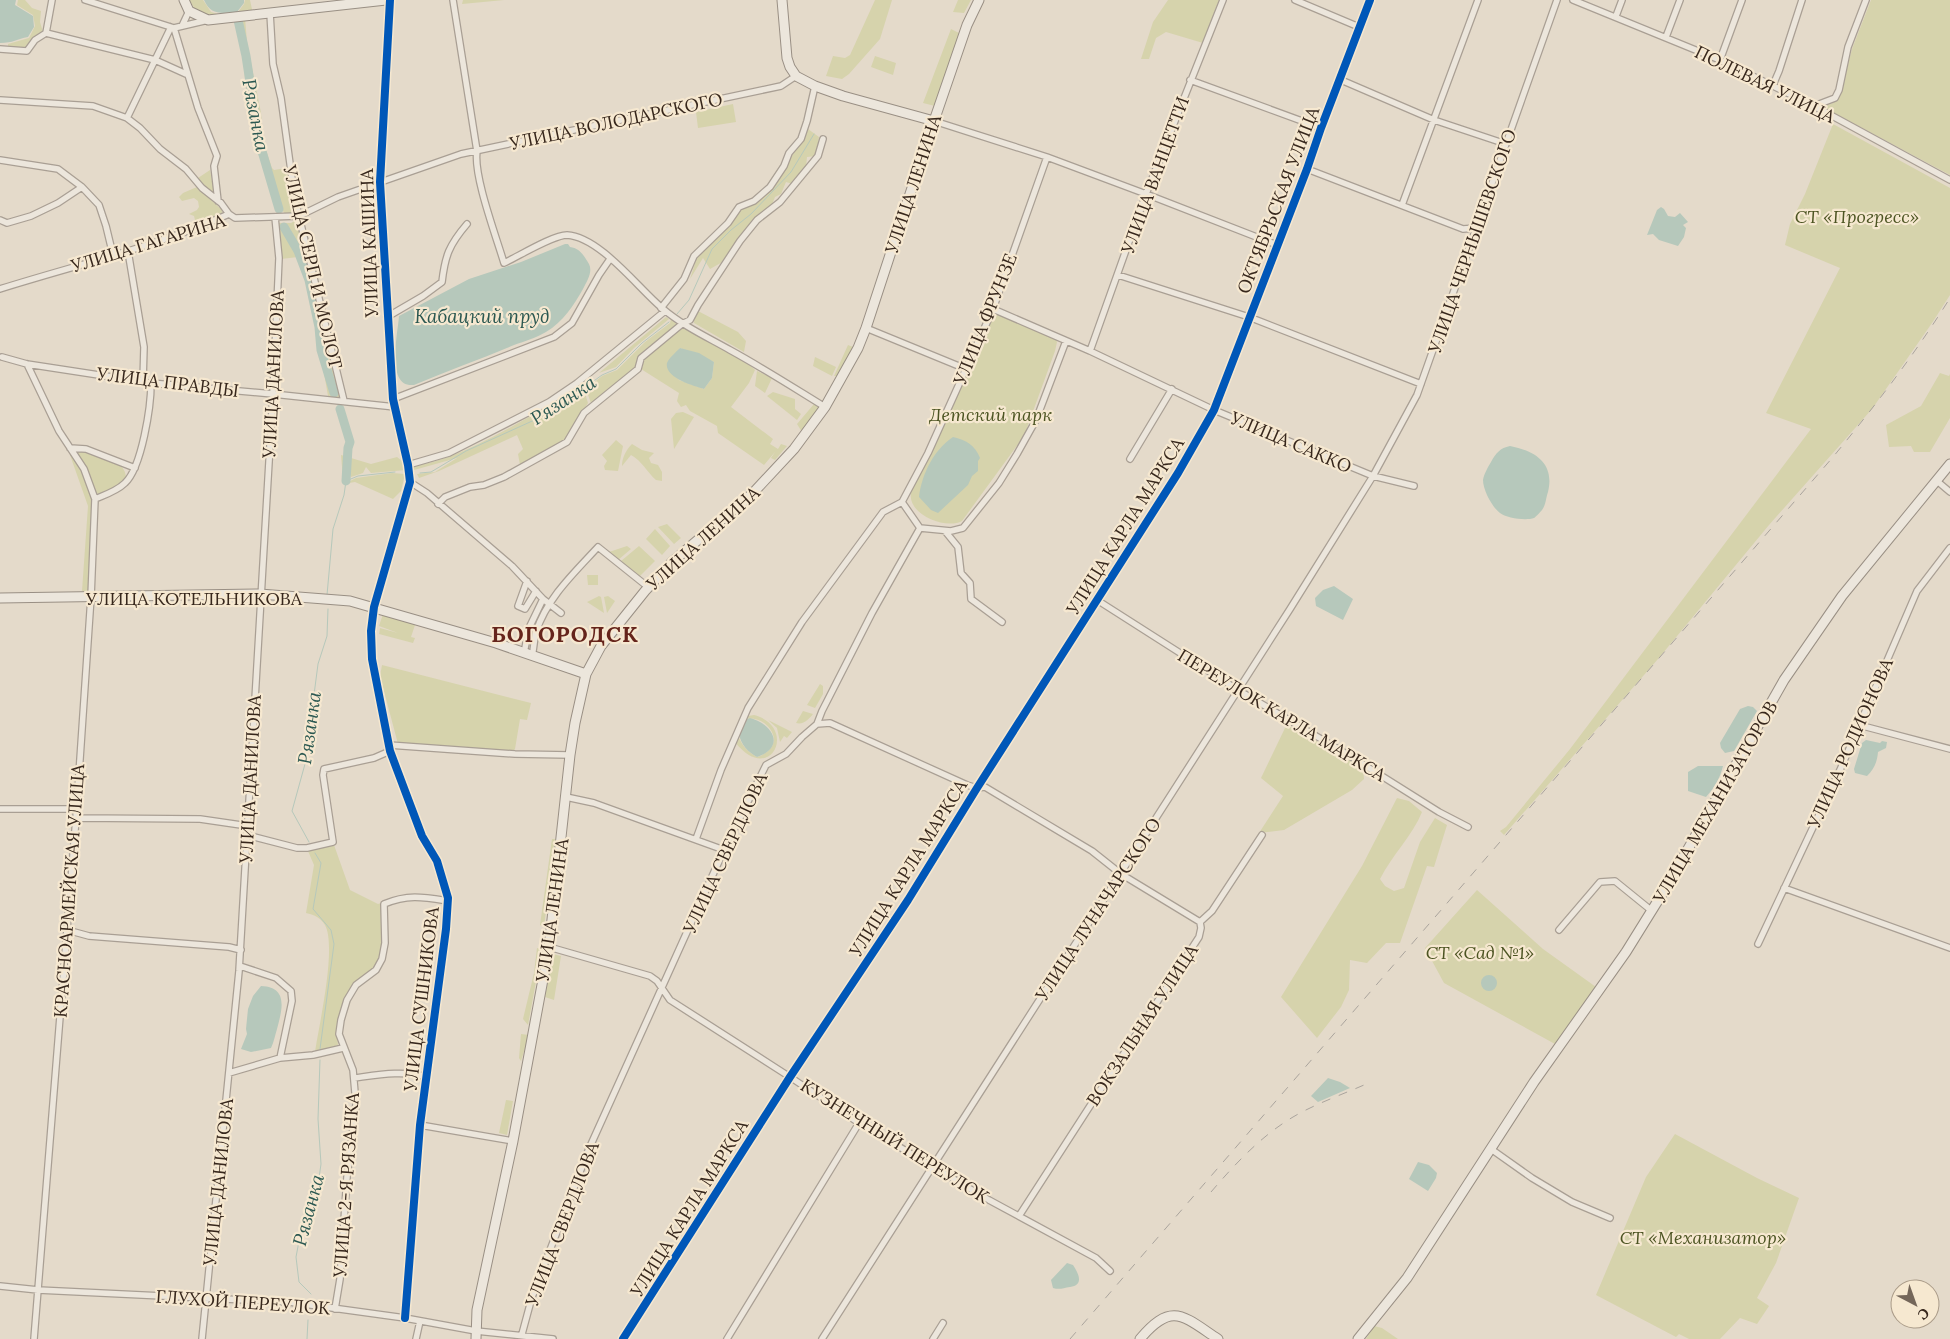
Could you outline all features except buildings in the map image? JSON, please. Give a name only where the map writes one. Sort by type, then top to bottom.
[{"type":"street","points":[[46,33],[52,0]]},
{"type":"street","points":[[85,0],[172,28],[208,20],[386,0]]},
{"type":"street","points":[[184,0],[189,11],[208,20]]},
{"type":"street","name":"УЛИЦА КАШИНА","points":[[390,0],[380,182],[387,317],[394,398],[410,482]]},
{"type":"street","points":[[452,0],[477,150],[476,158],[479,174],[504,262],[566,235],[577,238],[602,251],[663,309],[682,324],[732,351],[825,407]]},
{"type":"street","points":[[782,0],[787,58],[790,67],[796,76],[815,86],[934,121],[1046,158],[1146,194],[1277,245]]},
{"type":"street","name":"УЛИЦА ЛЕНИНА","points":[[476,1335],[477,1310],[513,1141],[549,947],[570,755],[586,674],[604,642],[648,587],[672,562],[752,494],[773,473],[825,407],[858,348],[866,328],[967,25],[979,0]]},
{"type":"street","name":"УЛИЦА ВАНЦЕТТИ","points":[[1090,351],[1146,194],[1223,0]]},
{"type":"street","points":[[1298,0],[1359,27]]},
{"type":"street","name":"ОКТЯБРЬСКАЯ УЛИЦА","points":[[1214,410],[1370,0]]},
{"type":"street","points":[[1402,205],[1478,0]]},
{"type":"street","name":"УЛИЦА ЧЕРНЫШЕВСКОГО","points":[[1373,476],[1417,396],[1557,0]]},
{"type":"street","name":"ПОЛЕВАЯ УЛИЦА","points":[[1573,0],[1666,37],[1773,85],[1950,180]]},
{"type":"street","points":[[1616,16],[1622,0]]},
{"type":"street","points":[[1666,37],[1680,0]]},
{"type":"street","points":[[1720,60],[1742,0]]},
{"type":"street","points":[[1773,85],[1802,0]]},
{"type":"street","points":[[1814,106],[1835,98],[1839,90],[1848,47],[1866,0]]},
{"type":"street","points":[[182,26],[189,11]]},
{"type":"street","name":"УЛИЦА СЕРП И МОЛОТ","points":[[270,13],[273,64],[281,98],[294,200],[344,401]]},
{"type":"street","points":[[127,118],[172,28]]},
{"type":"street","points":[[172,28],[186,74],[217,156],[214,166],[218,201]]},
{"type":"street","points":[[0,49],[27,51],[35,40],[46,33],[155,60],[186,74]]},
{"type":"street","name":"УЛИЦА ВОЛОДАРСКОГО","points":[[299,216],[338,197],[462,154],[781,86],[796,76]]},
{"type":"street","points":[[1190,80],[1321,128]]},
{"type":"street","points":[[1340,80],[1434,120],[1506,144]]},
{"type":"street","points":[[408,465],[449,453],[549,402],[577,383],[663,309],[684,279],[694,256],[728,223],[740,207],[754,201],[770,187],[784,166],[789,153],[801,138],[815,86]]},
{"type":"street","points":[[0,100],[93,106],[127,118],[140,128],[160,149],[186,169],[202,188],[218,201],[228,214]]},
{"type":"street","points":[[438,504],[445,497],[470,486],[484,485],[504,477],[567,442],[584,413],[638,369],[641,358],[682,324],[690,320],[740,241],[757,220],[780,202],[818,156],[823,139]]},
{"type":"street","name":"УЛИЦА ФРУНЗЕ","points":[[902,502],[928,453],[993,309],[1046,158]]},
{"type":"street","points":[[0,160],[58,169],[82,187],[99,206],[113,255]]},
{"type":"street","points":[[1307,169],[1463,229],[1476,228]]},
{"type":"street","points":[[0,220],[8,223],[31,216],[58,203],[82,187]]},
{"type":"street","name":"УЛИЦА ГАГАРИНА","points":[[0,288],[128,251],[228,214],[235,218],[299,216]]},
{"type":"street","name":"УЛИЦА ДАНИЛОВА","points":[[202,1339],[240,966],[273,394],[279,258],[275,217]]},
{"type":"street","points":[[387,317],[423,296],[442,282],[444,264],[453,240],[467,224]]},
{"type":"street","points":[[128,251],[144,347],[143,380]]},
{"type":"street","points":[[394,398],[554,337],[572,323],[610,259]]},
{"type":"street","points":[[1118,275],[1250,316],[1421,384]]},
{"type":"street","name":"УЛИЦА САККО","points":[[993,309],[1090,351],[1214,410],[1373,476],[1414,486]]},
{"type":"street","points":[[866,328],[966,369]]},
{"type":"street","points":[[696,839],[721,770],[748,708],[802,622],[877,520],[883,512],[902,502],[920,528],[945,530],[963,528],[999,483],[1017,454],[1038,414],[1066,341]]},
{"type":"street","points":[[0,349],[1,359]]},
{"type":"street","name":"УЛИЦА ПРАВДЫ","points":[[1,359],[143,380],[151,383],[395,407]]},
{"type":"street","name":"КРАСНОАРМЕЙСКАЯ УЛИЦА","points":[[27,364],[59,431],[84,469],[94,499],[91,597],[76,818],[34,1339]]},
{"type":"street","points":[[94,499],[115,490],[126,482],[135,468],[146,430],[151,383]]},
{"type":"street","points":[[1130,459],[1172,389]]},
{"type":"street","name":"УЛИЦА КАРЛА МАРКСА","points":[[623,1339],[790,1076],[908,900],[977,788],[1178,473],[1214,410]]},
{"type":"street","points":[[70,448],[86,450],[135,468]]},
{"type":"street","name":"УЛИЦА МЕХАНИЗАТОРОВ","points":[[1358,1339],[1408,1278],[1534,1082],[1626,952],[1652,911],[1784,680],[1842,596],[1906,515],[1950,464]]},
{"type":"street","name":"УЛИЦА ЛУНАЧАРСКОГО","points":[[822,1339],[1121,874],[1373,476]]},
{"type":"street","points":[[1937,481],[1948,490]]},
{"type":"street","points":[[410,482],[427,493],[512,566],[543,599],[561,613]]},
{"type":"street","name":"УЛИЦА СУШНИКОВА","points":[[405,1318],[420,1125],[448,901],[437,861],[422,836],[390,748],[372,658],[371,631],[374,607],[410,482]]},
{"type":"street","name":"УЛИЦА СВЕРДЛОВА","points":[[522,1334],[532,1297],[588,1151],[724,850],[766,765],[786,754],[817,724],[872,613],[920,528]]},
{"type":"street","points":[[945,530],[958,547],[961,573],[970,583],[971,600],[1002,622]]},
{"type":"street","points":[[528,654],[536,632],[560,588],[598,547],[648,587]]},
{"type":"street","name":"УЛИЦА РОДИОНОВА","points":[[1758,944],[1840,770],[1917,591],[1950,548]]},
{"type":"street","points":[[527,581],[518,606],[525,609],[536,591]]},
{"type":"street","name":"УЛИЦА КОТЕЛЬНИКОВА","points":[[0,598],[260,594],[350,601],[528,654],[586,674]]},
{"type":"street","points":[[528,654],[530,628],[543,599]]},
{"type":"street","name":"ПЕРЕУЛОК КАРЛА МАРКСА","points":[[1097,600],[1238,690],[1350,756],[1439,812],[1468,827]]},
{"type":"street","points":[[817,724],[830,723],[967,785],[977,788],[985,787],[1084,846],[1121,874],[1200,922]]},
{"type":"street","points":[[1859,725],[1950,749]]},
{"type":"street","points":[[247,835],[297,848],[307,848],[333,842],[323,775],[324,769],[374,758],[390,748],[570,755]]},
{"type":"street","points":[[566,797],[594,803],[724,850]]},
{"type":"street","points":[[0,809],[76,809]]},
{"type":"street","points":[[76,818],[200,819],[248,826]]},
{"type":"street","name":"ВОКЗАЛЬНАЯ УЛИЦА","points":[[1018,1216],[1199,937],[1200,922],[1212,910],[1262,835]]},
{"type":"street","points":[[1559,930],[1600,882],[1615,881],[1652,911]]},
{"type":"street","points":[[1784,888],[1950,948]]},
{"type":"street","name":"УЛИЦА 2-Я РЯЗАНКА","points":[[335,1309],[340,1279],[347,1177],[356,1104],[353,1070],[339,1034],[341,1020],[347,1000],[356,985],[376,970],[382,959],[385,943],[384,904],[404,897],[415,896],[448,901]]},
{"type":"street","points":[[67,930],[89,936],[229,947],[241,950]]},
{"type":"street","name":"КУЗНЕЧНЫЙ ПЕРЕУЛОК","points":[[549,947],[650,976],[657,981],[670,1000],[790,1076],[859,1123],[934,1165],[1018,1216],[1096,1258],[1110,1271]]},
{"type":"street","points":[[240,966],[276,978],[291,990],[292,1001],[280,1058]]},
{"type":"street","points":[[229,1073],[280,1058],[313,1055],[343,1048]]},
{"type":"street","points":[[354,1078],[384,1074],[416,1074],[427,1077]]},
{"type":"street","points":[[727,1339],[859,1123]]},
{"type":"street","points":[[420,1125],[513,1141]]},
{"type":"street","points":[[1491,1149],[1532,1178],[1572,1202],[1610,1218]]},
{"type":"street","name":"ГЛУХОЙ ПЕРЕУЛОК","points":[[0,1286],[38,1290],[289,1302],[405,1318],[476,1335],[522,1334],[553,1339]]},
{"type":"street","points":[[1140,1339],[1161,1318],[1172,1315],[1183,1317],[1218,1339]]},
{"type":"street","points":[[416,1339],[420,1321]]},
{"type":"street","points":[[933,1339],[944,1323]]},
{"type":"green space","points":[[18,0],[25,0],[32,8],[41,11],[40,22],[43,32],[33,38],[26,48],[8,47],[8,44],[29,38],[35,26],[33,15],[17,5]]},
{"type":"green space","points":[[189,0],[203,0],[211,12],[221,15],[198,14]]},
{"type":"green space","points":[[245,0],[250,0],[253,14],[239,15],[238,12]]},
{"type":"green space","points":[[463,0],[504,0],[462,4]]},
{"type":"green space","points":[[875,0],[892,0],[880,39],[849,74],[842,79],[826,76],[833,56],[845,58],[850,55]]},
{"type":"green space","points":[[958,0],[971,0],[964,13],[953,12]]},
{"type":"green space","points":[[1168,0],[1219,0],[1203,43],[1166,32],[1156,38],[1149,59],[1141,59],[1153,22]]},
{"type":"green space","points":[[1871,0],[1950,0],[1950,175],[1823,107],[1833,103],[1840,95],[1852,49]]},
{"type":"green space","points":[[245,18],[247,42],[261,113],[264,144],[272,168],[274,170],[287,168],[295,215],[285,214],[280,207],[270,180],[267,165],[259,156],[246,89],[242,48],[235,21]]},
{"type":"green space","points":[[951,29],[959,33],[935,106],[923,103]]},
{"type":"green space","points":[[875,56],[896,63],[893,75],[871,67]]},
{"type":"green space","points":[[733,104],[736,122],[698,128],[696,112]]},
{"type":"green space","name":"СТ «Прогресс»","points":[[1833,124],[1950,188],[1950,295],[1872,409],[1769,525],[1658,659],[1504,835],[1500,831],[1506,827],[1570,749],[1811,429],[1766,413],[1840,268],[1785,245],[1790,224],[1805,194]]},
{"type":"green space","points":[[808,129],[819,137],[816,156],[807,157],[806,167],[793,184],[786,182],[781,194],[775,197],[771,207],[742,234],[726,260],[710,269],[703,258],[690,279],[697,257],[740,210],[754,203],[783,171]]},
{"type":"green space","points":[[210,170],[215,198],[198,178]]},
{"type":"green space","points":[[197,187],[222,210],[222,213],[199,225],[196,224],[194,216],[189,214],[197,210],[199,207],[198,201],[194,198],[182,201],[179,197],[183,193]]},
{"type":"green space","points":[[296,220],[341,398],[328,396],[316,327],[314,301],[311,300],[300,259],[298,257],[281,259],[280,226],[278,223],[291,223]]},
{"type":"green space","points":[[698,311],[738,332],[746,341],[744,352],[694,323]]},
{"type":"green space","name":"Детский парк","points":[[996,313],[1056,339],[1055,351],[1024,436],[962,521],[955,523],[937,522],[915,508],[911,501],[911,493],[992,316]]},
{"type":"green space","points":[[666,317],[669,319],[634,348],[616,367],[599,373]]},
{"type":"green space","points":[[671,319],[678,324],[640,358],[635,368],[592,406],[586,389],[602,376],[617,370],[645,342],[670,323]]},
{"type":"green space","points":[[682,327],[746,362],[755,370],[749,383],[731,407],[773,439],[770,444],[778,449],[781,444],[787,446],[775,460],[771,458],[775,452],[764,465],[718,433],[717,426],[690,411],[686,405],[681,407],[677,401],[679,393],[641,369],[643,360]],"holes":[[[680,348],[714,362],[712,378],[704,389],[679,380],[667,364]]]},
{"type":"green space","points":[[848,345],[853,347],[838,376],[834,376]]},
{"type":"green space","points":[[815,357],[836,367],[832,376],[813,366]]},
{"type":"green space","points":[[757,371],[772,378],[765,393],[755,386]]},
{"type":"green space","points":[[1940,373],[1949,376],[1950,374],[1950,418],[1930,452],[1914,452],[1911,446],[1889,447],[1886,425],[1921,406]]},
{"type":"green space","points":[[578,389],[577,395],[584,390],[588,403],[566,439],[556,447],[520,465],[518,454],[523,449],[517,435],[439,471],[419,478],[417,474],[435,472],[457,458],[414,470],[411,466],[443,459],[478,444]]},
{"type":"green space","points":[[773,392],[795,399],[795,409],[801,414],[797,420],[767,396]]},
{"type":"green space","points":[[814,404],[821,407],[802,432],[797,424]]},
{"type":"green space","points":[[683,412],[694,417],[674,449],[671,419],[676,413]]},
{"type":"green space","points":[[616,440],[623,446],[618,471],[605,470],[604,466],[607,461],[602,455]]},
{"type":"green space","points":[[632,444],[642,450],[654,453],[649,458],[651,463],[658,465],[662,472],[662,481],[656,480],[631,455],[622,466],[625,454]]},
{"type":"green space","points":[[80,451],[106,457],[118,463],[125,473],[126,479],[114,489],[100,495],[93,491],[84,463],[75,452]]},
{"type":"green space","points":[[70,455],[72,455],[83,470],[94,501],[90,592],[82,591],[88,506]]},
{"type":"green space","points":[[341,455],[371,464],[397,457],[402,461],[406,470],[371,473],[366,467],[363,473],[351,477],[348,467],[346,478],[343,479]]},
{"type":"green space","points":[[392,473],[405,474],[401,491],[393,499],[355,482],[348,482],[356,478]]},
{"type":"green space","points":[[667,524],[681,538],[674,544],[658,527]]},
{"type":"green space","points":[[655,529],[670,546],[662,555],[646,539]]},
{"type":"green space","points":[[627,546],[631,549],[618,560],[609,552]]},
{"type":"green space","points":[[639,546],[655,561],[639,577],[621,561]]},
{"type":"green space","points":[[587,575],[598,575],[598,585],[588,585]]},
{"type":"green space","points":[[599,596],[601,597],[604,613],[587,602]]},
{"type":"green space","points":[[608,596],[615,601],[607,613],[604,597]]},
{"type":"green space","points":[[383,614],[415,625],[411,637],[415,638],[413,643],[379,634],[380,628],[398,633],[379,626]]},
{"type":"green space","points":[[382,665],[531,703],[527,720],[520,719],[515,749],[511,753],[398,744],[380,676]]},
{"type":"green space","points":[[820,684],[823,686],[823,694],[815,708],[807,705]]},
{"type":"green space","points":[[803,711],[813,714],[808,720],[796,723]]},
{"type":"green space","points":[[754,715],[768,721],[775,731],[777,741],[774,750],[768,756],[759,758],[748,754],[735,742],[738,735],[746,748],[757,757],[767,752],[772,746],[774,739],[768,726],[761,721],[745,719],[748,716]]},
{"type":"green space","points":[[768,720],[792,732],[787,738],[784,736],[780,742],[777,728]]},
{"type":"green space","points":[[1292,727],[1363,768],[1364,779],[1352,790],[1284,830],[1259,833],[1283,796],[1261,778],[1285,728]]},
{"type":"green space","points":[[1397,798],[1409,801],[1422,812],[1380,879],[1385,886],[1394,891],[1404,888],[1420,842],[1435,818],[1447,825],[1434,867],[1427,866],[1400,943],[1386,943],[1367,963],[1350,960],[1349,990],[1341,1007],[1317,1038],[1281,997],[1362,866]]},
{"type":"green space","points":[[552,839],[555,839],[544,927],[540,925]]},
{"type":"green space","points":[[334,845],[350,890],[378,904],[381,903],[383,939],[376,963],[372,969],[351,987],[343,1002],[338,1019],[338,1045],[315,1052],[326,987],[329,950],[325,925],[317,917],[306,913],[314,865],[308,851]]},
{"type":"green space","name":"СТ «Сад №1»","points":[[1477,890],[1543,949],[1596,987],[1555,1044],[1444,983],[1425,948]]},
{"type":"green space","points":[[537,948],[542,949],[528,1025],[523,1019],[534,973]]},
{"type":"green space","points":[[553,954],[561,956],[554,1000],[545,997]]},
{"type":"green space","points":[[521,1034],[529,1035],[521,1061],[519,1058]]},
{"type":"green space","points":[[506,1100],[513,1101],[507,1135],[499,1133]]},
{"type":"green space","name":"СТ «Механизатор»","points":[[1675,1134],[1799,1198],[1776,1263],[1757,1298],[1769,1306],[1757,1324],[1740,1318],[1720,1339],[1689,1339],[1679,1334],[1676,1337],[1596,1295],[1646,1177]]},
{"type":"green space","points":[[1374,1326],[1382,1328],[1398,1339],[1366,1339]]},
{"type":"water","points":[[0,0],[16,0],[15,5],[33,16],[34,27],[28,37],[12,42],[0,43]]},
{"type":"water","points":[[204,0],[244,0],[244,3],[237,12],[222,13],[210,9]]},
{"type":"water","points":[[1661,207],[1668,216],[1675,217],[1680,213],[1688,222],[1683,225],[1686,228],[1684,237],[1678,246],[1659,240],[1653,234],[1647,235],[1657,210]]},
{"type":"water","name":"Кабацкий пруд","points":[[565,244],[581,253],[589,264],[590,273],[588,280],[572,307],[552,328],[534,338],[414,385],[405,384],[399,378],[395,358],[399,316],[469,279],[521,262]]},
{"type":"water","points":[[680,348],[699,353],[714,362],[712,378],[704,389],[681,381],[670,373],[667,368],[668,361]]},
{"type":"water","points":[[953,437],[966,442],[976,450],[980,458],[978,461],[978,471],[972,476],[968,485],[938,513],[931,510],[919,497],[923,479],[930,463],[940,448]]},
{"type":"water","points":[[1510,446],[1535,455],[1546,466],[1549,473],[1548,492],[1545,503],[1542,510],[1534,518],[1521,519],[1503,515],[1494,507],[1485,489],[1483,480],[1486,471],[1497,454]]},
{"type":"water","points":[[1334,586],[1353,599],[1343,620],[1316,606],[1315,598],[1323,590]]},
{"type":"water","points":[[1748,706],[1753,707],[1757,711],[1734,751],[1725,753],[1720,743],[1740,709]]},
{"type":"water","points":[[750,718],[765,725],[773,736],[774,742],[771,748],[766,753],[757,757],[745,748],[739,734],[745,720]]},
{"type":"water","points":[[1866,740],[1880,743],[1882,741],[1887,742],[1886,748],[1878,752],[1875,766],[1867,776],[1855,773],[1854,769],[1862,743]]},
{"type":"water","points":[[1698,766],[1723,766],[1717,782],[1706,797],[1688,791],[1688,772]]},
{"type":"water","points":[[1489,975],[1495,977],[1497,983],[1495,989],[1489,991],[1483,989],[1481,983],[1483,977]]},
{"type":"water","points":[[261,986],[270,987],[280,995],[281,1014],[271,1048],[251,1052],[241,1049],[247,1034],[248,1009],[253,996]]},
{"type":"water","points":[[1328,1078],[1350,1088],[1318,1102],[1311,1096]]},
{"type":"water","points":[[1418,1162],[1429,1165],[1437,1173],[1428,1191],[1409,1179]]},
{"type":"water","points":[[1067,1263],[1073,1265],[1079,1282],[1070,1287],[1053,1288],[1051,1280]]},
{"type":"waterway","name":"Рязанка","points":[[238,20],[246,56],[259,141],[279,209]]},
{"type":"waterway","name":"Рязанка","points":[[677,314],[689,300],[712,249],[751,214],[791,172],[814,134]]},
{"type":"waterway","name":"Рязанка","points":[[284,227],[298,251],[309,280],[319,327],[321,350],[334,393]]},
{"type":"waterway","name":"Рязанка","points":[[420,473],[431,472],[466,451],[550,413],[602,375],[616,369],[642,343],[669,322]]},
{"type":"waterway","name":"Рязанка","points":[[340,409],[350,442],[346,481]]},
{"type":"waterway","name":"Рязанка","points":[[327,595],[333,529],[344,495],[346,481],[358,476],[395,472]]},
{"type":"waterway","name":"Рязанка","points":[[309,842],[292,811],[305,764],[318,664],[327,636],[328,609]]},
{"type":"waterway","name":"Рязанка","points":[[315,853],[321,863],[313,909],[331,930],[334,944],[320,1049]]},
{"type":"waterway","name":"Рязанка","points":[[311,1294],[299,1282],[296,1257],[303,1220],[318,1185],[321,1164],[318,1119],[320,1060]]},
{"type":"waterway","name":"Рязанка","points":[[307,1339],[308,1320]]},
{"type":"railway","points":[[1070,1339],[1833,457],[1894,379],[1950,298]]},
{"type":"railway","points":[[1211,1192],[1249,1151],[1281,1125],[1310,1108],[1364,1085]]},
{"type":"cycle path","points":[[390,0],[380,182],[393,399],[410,482],[374,607],[371,631],[372,659],[390,751],[422,836],[437,861],[448,898],[446,929],[420,1125],[405,1318]]},
{"type":"cycle path","points":[[623,1339],[790,1077],[908,900],[977,788],[1178,473],[1214,410],[1370,0]]},
{"type":"district","name":"БОГОРОДСК","points":[[565,634]]}]
